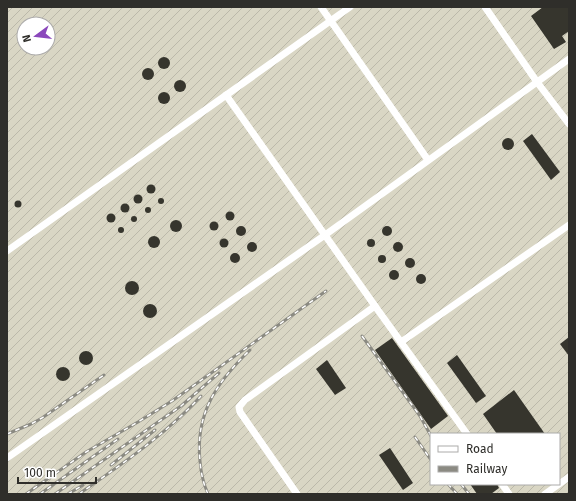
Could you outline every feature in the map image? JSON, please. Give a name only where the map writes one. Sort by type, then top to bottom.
[{"type":"lane","points":[[321,7],[428,160]]},
{"type":"lane","points":[[7,251],[350,7]]},
{"type":"lane","points":[[485,7],[537,82],[569,124]]},
{"type":"lane","points":[[8,454],[325,235],[569,60]]},
{"type":"lane","points":[[226,95],[465,433]]},
{"type":"lane","points":[[401,342],[569,224]]},
{"type":"lane","points":[[297,494],[240,412],[239,407],[245,400],[375,306]]},
{"type":"lane","points":[[560,483],[569,477]]},
{"type":"lane","points":[[503,485],[509,494]]},
{"type":"lane","points":[[545,494],[558,485]]},
{"type":"shaded area","points":[[7,7],[569,7],[569,494],[7,494]]},
{"type":"building","points":[[543,7],[568,7],[569,9],[569,31],[562,36],[566,42],[554,49],[531,16]]},
{"type":"building","points":[[164,57],[168,59],[170,63],[168,67],[164,69],[160,67],[158,63],[160,59]]},
{"type":"building","points":[[148,68],[152,70],[154,74],[152,78],[148,80],[144,78],[142,74],[144,70]]},
{"type":"building","points":[[180,80],[184,82],[186,86],[184,90],[180,92],[176,90],[174,86],[176,82]]},
{"type":"building","points":[[164,92],[168,94],[170,98],[168,102],[164,104],[160,102],[158,98],[160,94]]},
{"type":"building","points":[[532,134],[560,172],[551,180],[523,141]]},
{"type":"building","points":[[506,138],[510,138],[514,144],[510,150],[506,150],[502,146],[502,142]]},
{"type":"building","points":[[149,185],[153,185],[155,189],[153,193],[149,193],[147,191],[147,187]]},
{"type":"building","points":[[136,195],[140,195],[142,199],[140,203],[136,203],[134,201],[134,197]]},
{"type":"building","points":[[161,198],[164,201],[161,204],[158,201]]},
{"type":"building","points":[[18,200],[21,201],[21,207],[18,208],[15,207],[14,204],[15,201]]},
{"type":"building","points":[[123,204],[127,204],[129,208],[127,212],[123,212],[121,210],[121,206]]},
{"type":"building","points":[[148,207],[151,210],[148,213],[145,210]]},
{"type":"building","points":[[228,212],[232,212],[234,216],[232,220],[228,220],[226,218],[226,214]]},
{"type":"building","points":[[109,214],[113,214],[115,218],[113,222],[109,222],[107,220],[107,216]]},
{"type":"building","points":[[134,216],[137,219],[134,222],[131,219]]},
{"type":"building","points":[[174,220],[178,220],[182,226],[178,232],[174,232],[170,228],[170,224]]},
{"type":"building","points":[[212,222],[216,222],[218,226],[216,230],[212,230],[210,228],[210,224]]},
{"type":"building","points":[[239,226],[243,226],[245,227],[245,235],[239,236],[236,233],[236,229]]},
{"type":"building","points":[[385,226],[389,226],[391,227],[391,235],[385,236],[382,233],[382,229]]},
{"type":"building","points":[[121,227],[124,230],[121,233],[118,230]]},
{"type":"building","points":[[152,236],[156,236],[160,242],[156,248],[152,248],[148,244],[148,240]]},
{"type":"building","points":[[222,239],[226,239],[228,243],[226,247],[222,247],[220,245],[220,241]]},
{"type":"building","points":[[369,239],[373,239],[375,243],[373,247],[369,247],[367,245],[367,241]]},
{"type":"building","points":[[250,242],[254,242],[256,243],[256,251],[250,252],[247,249],[247,245]]},
{"type":"building","points":[[396,242],[400,242],[402,243],[402,251],[396,252],[393,249],[393,245]]},
{"type":"building","points":[[233,253],[237,253],[239,254],[239,262],[233,263],[230,260],[230,256]]},
{"type":"building","points":[[380,255],[384,255],[386,259],[384,263],[380,263],[378,261],[378,257]]},
{"type":"building","points":[[408,258],[412,258],[414,259],[414,267],[408,268],[405,265],[405,261]]},
{"type":"building","points":[[392,270],[396,270],[398,271],[398,279],[392,280],[389,277],[389,273]]},
{"type":"building","points":[[419,274],[423,274],[425,275],[425,283],[419,284],[416,281],[416,277]]},
{"type":"building","points":[[129,281],[135,281],[139,285],[139,291],[135,295],[129,295],[125,291],[125,285]]},
{"type":"building","points":[[147,304],[153,304],[157,308],[157,314],[153,318],[147,318],[143,314],[143,308]]},
{"type":"building","points":[[569,337],[569,356],[560,344]]},
{"type":"building","points":[[392,338],[448,416],[431,429],[375,350]]},
{"type":"building","points":[[83,351],[89,351],[93,355],[93,361],[89,365],[83,365],[79,361],[79,355]]},
{"type":"building","points":[[457,355],[486,396],[476,403],[447,363]]},
{"type":"building","points":[[327,360],[346,388],[335,395],[316,369]]},
{"type":"building","points":[[60,367],[66,367],[70,371],[70,377],[66,381],[60,381],[56,377],[56,371]]},
{"type":"building","points":[[514,390],[544,433],[496,433],[483,414]]},
{"type":"building","points":[[390,448],[413,483],[403,490],[379,455]]},
{"type":"building","points":[[471,485],[498,485],[499,488],[491,494],[477,494]]},
{"type":"railway","points":[[26,494],[86,452],[172,401],[326,291]]},
{"type":"railway","points":[[362,336],[420,416],[430,434]]},
{"type":"railway","points":[[208,494],[202,478],[199,444],[205,413],[218,387],[238,362],[250,350]]},
{"type":"railway","points":[[55,494],[181,406],[219,373]]},
{"type":"railway","points":[[7,434],[42,418],[104,375]]},
{"type":"railway","points":[[79,494],[127,460],[173,424],[201,396]]},
{"type":"railway","points":[[111,465],[155,430]]},
{"type":"railway","points":[[415,437],[430,459]]},
{"type":"railway","points":[[40,494],[118,439]]},
{"type":"railway","points":[[68,494],[83,485]]},
{"type":"railway","points":[[449,485],[457,494]]},
{"type":"railway","points":[[462,485],[469,494]]}]
